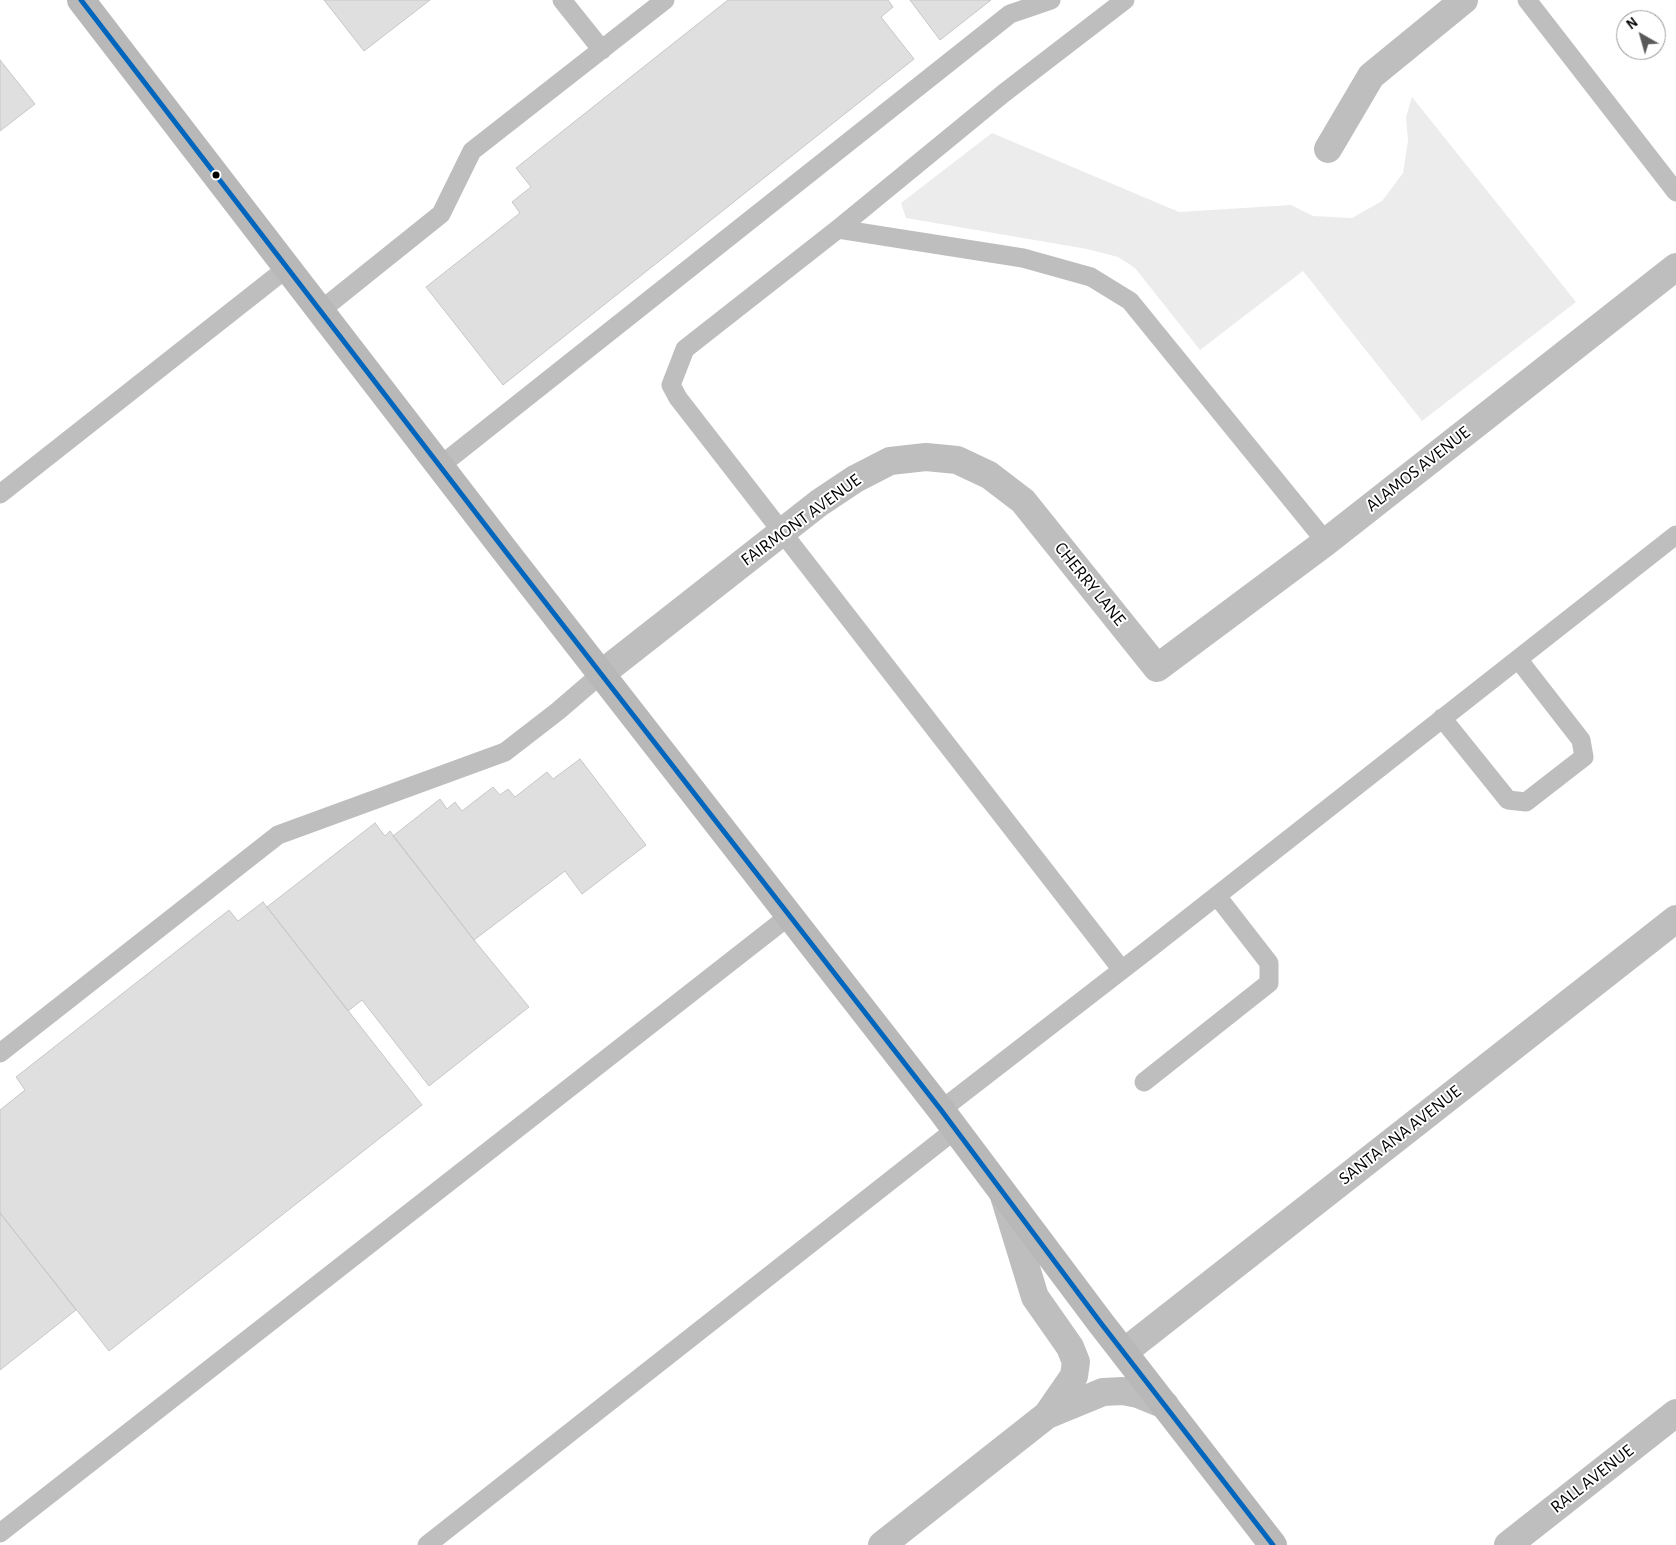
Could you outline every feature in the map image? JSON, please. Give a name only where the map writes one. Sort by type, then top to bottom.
[{"type":"street","points":[[81,0],[601,674],[948,1119],[1003,1194],[1273,1545]]},
{"type":"street","points":[[1328,149],[1371,76],[1464,0]]},
{"type":"street","name":"ALAMOS AVENUE","points":[[1158,668],[1326,542],[1676,267]]},
{"type":"street","name":"FAIRMONT AVENUE","points":[[601,674],[819,503],[848,484],[890,461],[926,457],[957,460],[989,475],[1023,500]]},
{"type":"street","name":"CHERRY LANE","points":[[1023,500],[1158,668]]},
{"type":"street","name":"SANTA ANA AVENUE","points":[[1124,1352],[1676,918]]},
{"type":"street","points":[[1003,1194],[1035,1297],[1070,1347],[1076,1362],[1074,1376],[1047,1415]]},
{"type":"street","points":[[882,1545],[1047,1415],[1103,1392],[1123,1391],[1138,1394],[1165,1405]]},
{"type":"street","name":"RALL AVENUE","points":[[1508,1545],[1676,1413]]},
{"type":"lane","points":[[562,0],[602,50]]},
{"type":"lane","points":[[320,311],[441,214],[472,151],[665,0]]},
{"type":"lane","points":[[440,466],[1010,14],[1051,0]]},
{"type":"lane","points":[[1122,970],[678,398],[671,385],[685,349],[838,229],[1004,93],[1124,0]]},
{"type":"lane","points":[[1527,0],[1676,192]]},
{"type":"lane","points":[[838,229],[1024,258],[1091,277],[1130,302],[1326,542]]},
{"type":"lane","points":[[0,494],[287,268]]},
{"type":"lane","points":[[427,1545],[948,1119],[1122,970],[1676,535]]},
{"type":"lane","points":[[1442,718],[1508,800],[1526,802],[1584,757],[1581,740],[1518,659]]},
{"type":"lane","points":[[0,1053],[278,834],[505,752],[558,711],[601,674]]},
{"type":"lane","points":[[1144,1082],[1269,983],[1269,963],[1217,896]]},
{"type":"lane","points":[[0,1533],[789,916]]},
{"type":"shaded area","points":[[1412,97],[1576,302],[1422,421],[1303,271],[1200,350],[1135,268],[1118,257],[1087,249],[906,218],[901,203],[992,133],[1179,212],[1291,205],[1313,216],[1352,218],[1382,201],[1403,173],[1408,141],[1406,117]]},
{"type":"building","points":[[324,0],[430,0],[364,51]]},
{"type":"building","points":[[728,0],[888,0],[893,7],[881,17],[914,59],[503,385],[426,287],[520,213],[512,202],[531,187],[516,168]]},
{"type":"building","points":[[910,0],[991,0],[940,40]]},
{"type":"building","points":[[0,60],[35,104],[0,131]]},
{"type":"building","points":[[580,759],[646,845],[582,894],[565,871],[474,940],[393,836],[440,799],[447,809],[455,802],[462,811],[493,787],[500,795],[508,789],[515,797],[547,772],[553,779]]},
{"type":"building","points":[[375,823],[385,836],[390,831],[474,940],[529,1007],[429,1086],[362,1000],[348,1011],[267,907]]},
{"type":"building","points":[[263,902],[422,1105],[109,1351],[0,1213],[0,1110],[25,1090],[16,1077],[229,910],[238,921]]},
{"type":"building","points":[[0,1213],[76,1310],[0,1370]]},
{"type":"transit line","points":[[81,0],[506,552],[941,1110],[1100,1322],[1273,1545]]}]
